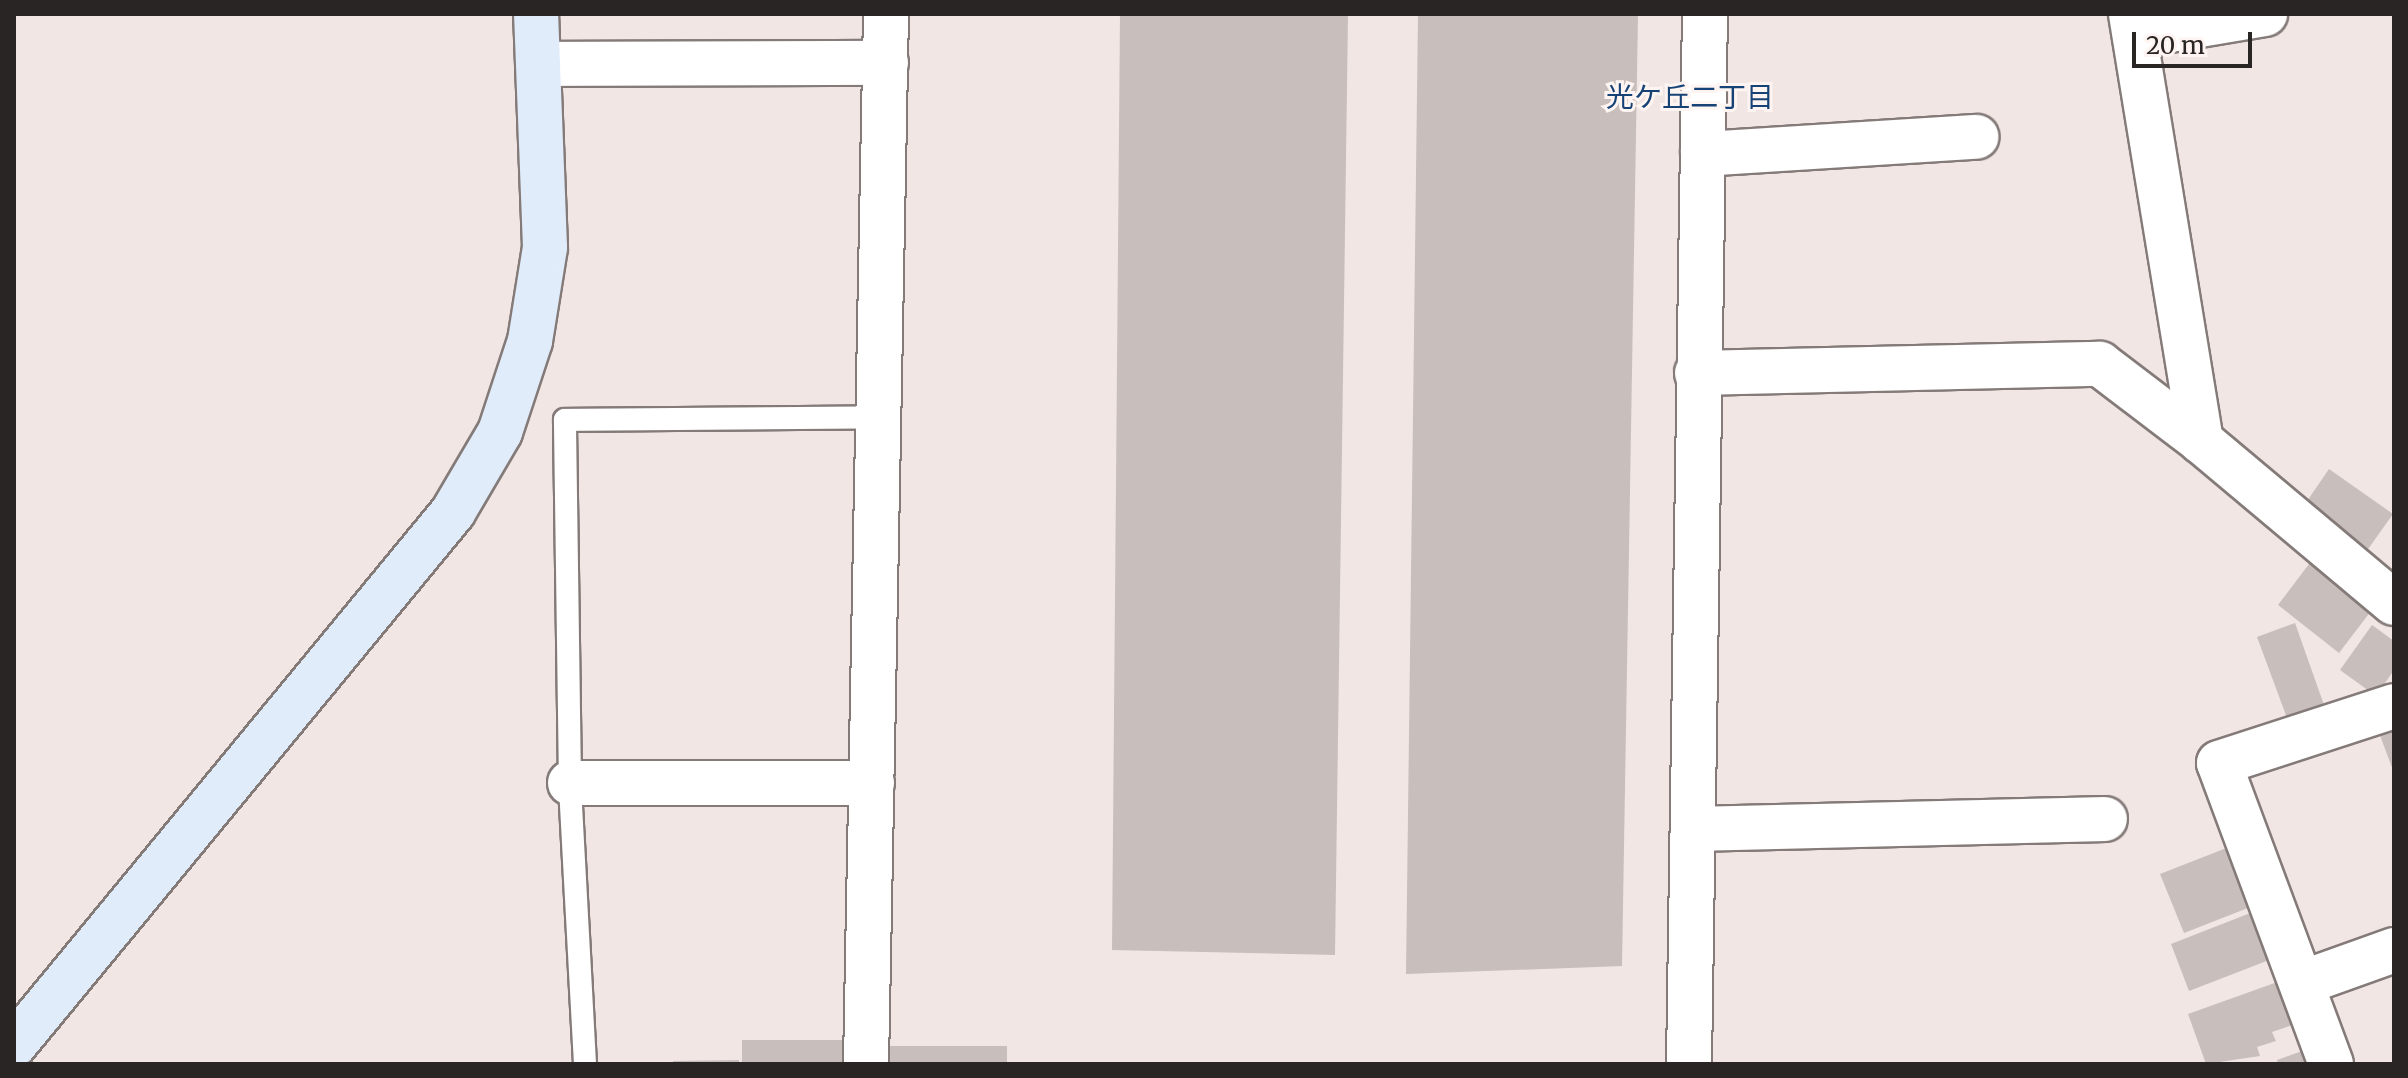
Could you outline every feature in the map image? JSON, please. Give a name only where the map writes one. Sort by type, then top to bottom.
[{"type":"street","points":[[14,1045],[453,512],[500,432],[530,341],[545,247],[542,64],[536,14]]},
{"type":"street","points":[[866,1064],[886,14]]},
{"type":"street","points":[[1689,1064],[1695,829],[1697,373],[1705,14]]},
{"type":"street","points":[[2201,441],[2133,25],[2265,14]]},
{"type":"street","points":[[542,64],[886,63]]},
{"type":"street","points":[[1703,154],[1976,137]]},
{"type":"street","points":[[1697,373],[2100,364],[2201,441],[2394,603]]},
{"type":"street","points":[[2331,1064],[2219,763],[2394,706]]},
{"type":"street","points":[[570,783],[872,783]]},
{"type":"street","points":[[1695,829],[2105,819]]},
{"type":"street","points":[[2302,983],[2394,950]]},
{"type":"lane","points":[[585,1064],[570,783],[565,420],[879,417]]},
{"type":"building","points":[[1120,14],[1348,14],[1335,955],[1112,950]]},
{"type":"building","points":[[1418,14],[1638,14],[1622,966],[1406,974]]},
{"type":"building","points":[[2329,469],[2393,514],[2366,552],[2303,507]]},
{"type":"building","points":[[2312,560],[2374,607],[2339,653],[2278,605]]},
{"type":"building","points":[[2295,623],[2324,705],[2287,718],[2257,637]]},
{"type":"building","points":[[2372,625],[2394,641],[2394,670],[2376,696],[2340,670]]},
{"type":"building","points":[[2394,724],[2394,773],[2378,730]]},
{"type":"building","points":[[2229,847],[2253,906],[2184,933],[2160,874]]},
{"type":"building","points":[[2258,910],[2277,957],[2189,991],[2171,944]]},
{"type":"building","points":[[2283,980],[2298,1023],[2272,1032],[2276,1041],[2257,1047],[2260,1056],[2206,1064],[2188,1014]]},
{"type":"building","points":[[742,1040],[845,1040],[845,1064],[742,1064]]},
{"type":"building","points":[[881,1046],[1007,1046],[1007,1064],[881,1064]]},
{"type":"building","points":[[2308,1049],[2313,1064],[2278,1064],[2277,1060]]},
{"type":"building","points":[[739,1060],[739,1064],[673,1064],[673,1061]]},
{"type":"district","name":"光ケ丘二丁目","points":[[1690,97]]}]
